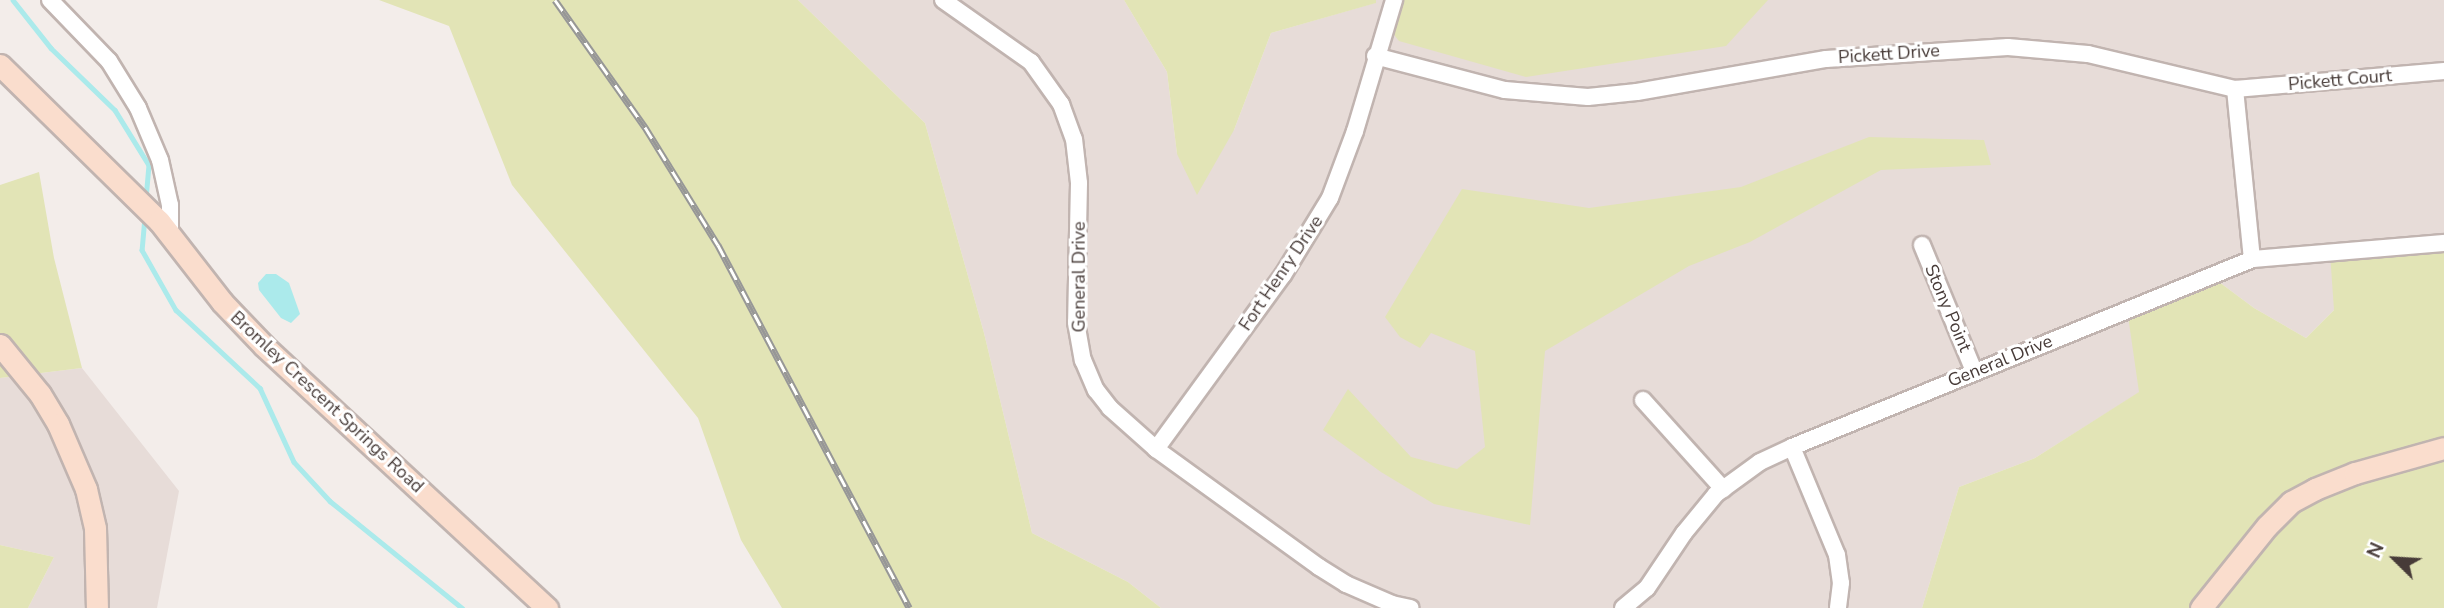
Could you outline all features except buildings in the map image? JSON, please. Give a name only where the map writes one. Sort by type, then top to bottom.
[{"type":"street","points":[[50,0],[109,61],[138,108],[160,160],[170,205],[164,228]]},
{"type":"street","name":"General Drive","points":[[943,0],[1031,62],[1061,104],[1074,139],[1079,183],[1076,322],[1083,360],[1096,390],[1110,408],[1156,449],[1318,567],[1346,584],[1392,604],[1411,608]]},
{"type":"street","name":"Fort Henry Drive","points":[[1156,449],[1312,232],[1343,166],[1394,0]]},
{"type":"street","name":"Pickett Drive","points":[[1375,56],[1504,90],[1588,97],[1637,92],[1826,59],[2008,47],[2088,54],[2235,89]]},
{"type":"street","name":"Bromley Crescent Springs Road","points":[[0,65],[164,228],[222,302],[264,346],[547,608]]},
{"type":"street","name":"Pickett Court","points":[[2235,89],[2444,71]]},
{"type":"street","points":[[2235,89],[2252,259]]},
{"type":"street","name":"General Drive","points":[[1622,608],[1647,588],[1684,533],[1723,489],[1760,462],[1792,447],[2252,259],[2444,243]]},
{"type":"street","name":"Stony Point","points":[[1922,245],[1974,371]]},
{"type":"street","points":[[0,345],[40,394],[58,424],[86,489],[95,528],[97,608]]},
{"type":"street","points":[[1643,400],[1723,489]]},
{"type":"street","points":[[1792,447],[1837,555],[1841,583],[1838,608]]},
{"type":"street","points":[[2201,608],[2267,526],[2291,502],[2355,473],[2444,448]]},
{"type":"shaded area","points":[[798,0],[1124,0],[1167,72],[1177,154],[1234,130],[1271,33],[1375,3],[1376,0],[2444,0],[2444,243],[2334,310],[2306,338],[2254,308],[2211,276],[2140,392],[2035,458],[1959,487],[1922,608],[1161,608],[1128,582],[1032,533],[984,333],[925,123]]},
{"type":"shaded area","points":[[82,368],[179,491],[157,608],[28,608],[54,557],[0,545],[0,378]]},
{"type":"green space","points":[[379,0],[798,0],[925,123],[984,333],[1032,533],[1128,582],[1161,608],[782,608],[741,540],[698,418],[512,185],[449,26]]},
{"type":"green space","points":[[1124,0],[1376,0],[1376,3],[1271,33],[1234,130],[1197,195],[1177,154],[1167,72]]},
{"type":"green space","points":[[1394,0],[1768,0],[1726,46],[1526,77],[1399,41],[1386,25]]},
{"type":"green space","points":[[1869,137],[1984,140],[1991,165],[1881,170],[1750,242],[1689,266],[1545,351],[1530,525],[1434,504],[1381,472],[1323,430],[1348,389],[1411,457],[1457,469],[1485,447],[1475,351],[1431,333],[1420,348],[1400,337],[1385,317],[1462,189],[1589,208],[1741,187]]},
{"type":"green space","points":[[39,172],[54,258],[82,368],[0,378],[0,185]]},
{"type":"green space","points":[[2444,243],[2444,608],[1922,608],[1959,487],[2035,458],[2139,392],[2127,309],[2211,276],[2254,308],[2306,338],[2334,310],[2330,253]]},
{"type":"green space","points":[[0,545],[54,557],[28,608],[0,608]]},
{"type":"water","points":[[266,274],[276,274],[289,283],[300,314],[291,323],[281,318],[259,290],[258,283]]},
{"type":"waterway","points":[[13,0],[51,48],[115,110],[149,165],[146,198]]},
{"type":"waterway","points":[[145,217],[142,250],[176,310],[260,388],[294,462],[330,501],[462,608]]},
{"type":"railway","points":[[555,0],[645,127],[718,245],[909,608]]}]
